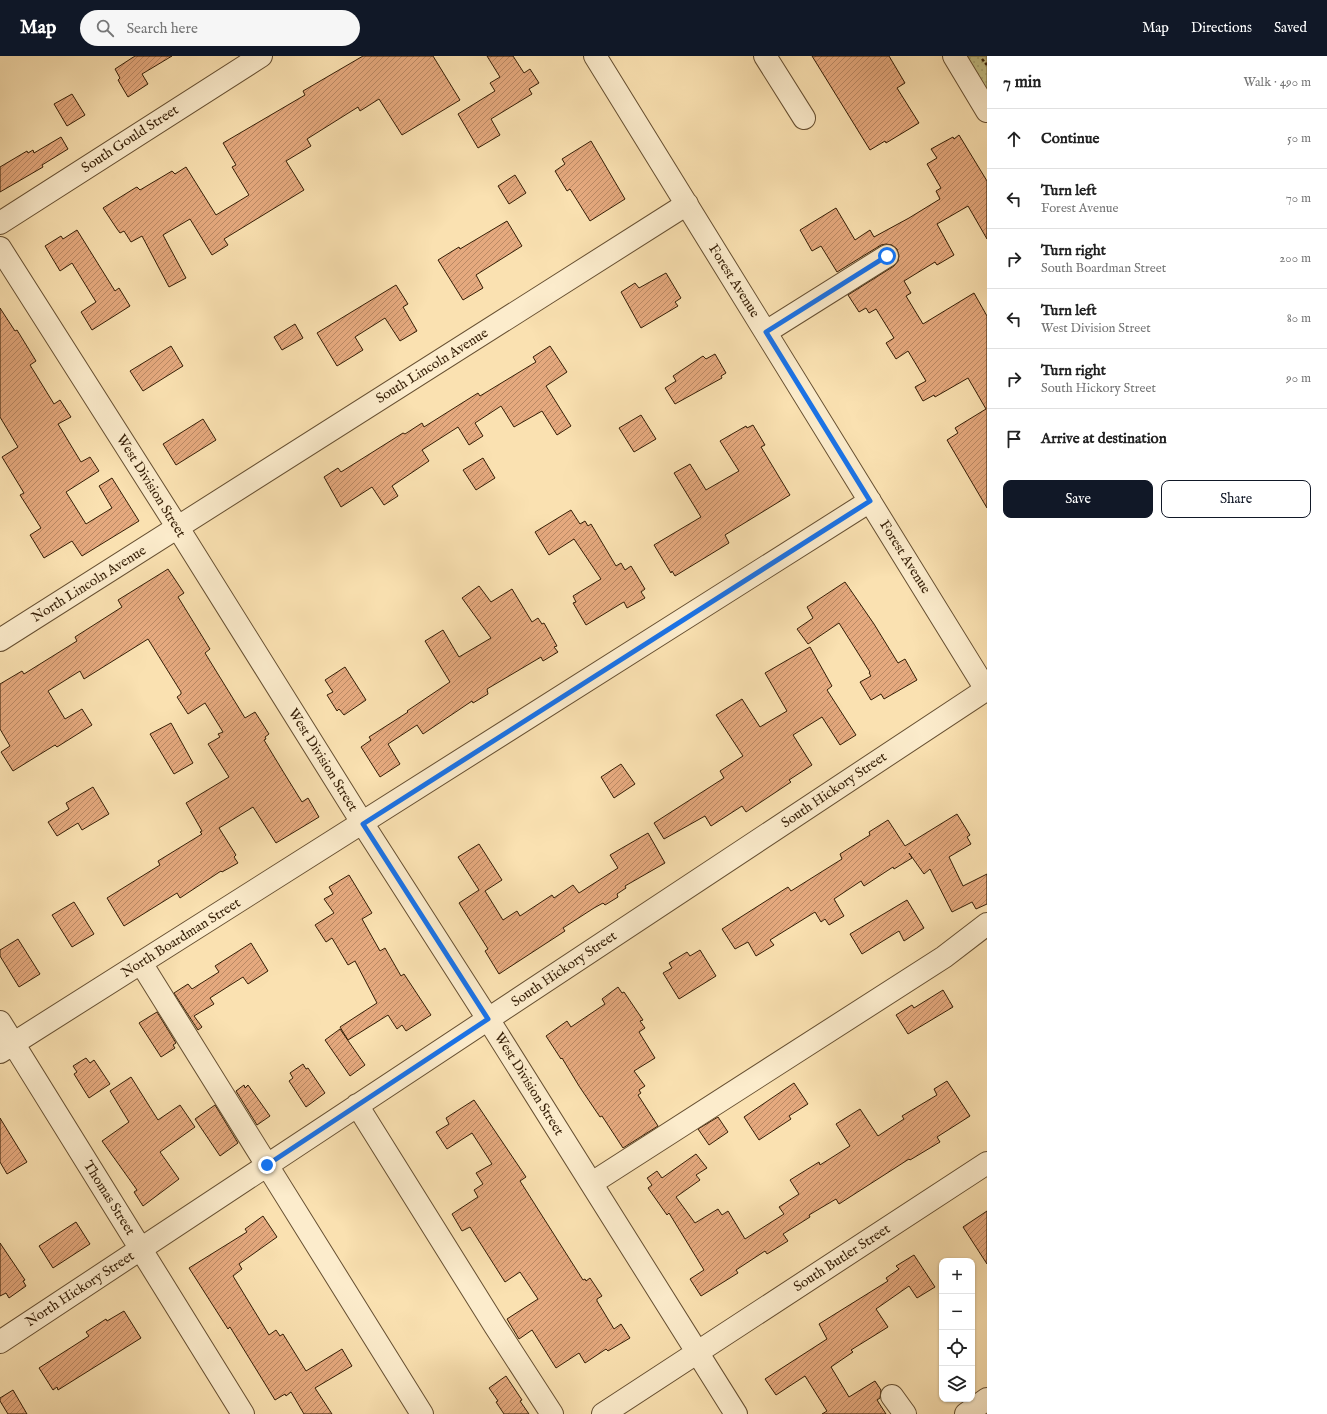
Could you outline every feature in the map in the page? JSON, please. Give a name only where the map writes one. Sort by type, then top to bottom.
[{"type":"street","name":"South Gould Street","points":[[0,223],[261,56]]},
{"type":"street","name":"Forest Avenue","points":[[595,56],[987,690]]},
{"type":"street","points":[[765,56],[804,118]]},
{"type":"street","points":[[954,56],[987,111]]},
{"type":"street","name":"South Lincoln Avenue","points":[[178,528],[686,204]]},
{"type":"street","name":"West Division Street","points":[[0,248],[736,1414]]},
{"type":"street","points":[[766,332],[887,256]]},
{"type":"street","name":"North Boardman Street","points":[[7,1048],[363,824],[870,501]]},
{"type":"street","name":"North Lincoln Avenue","points":[[0,640],[178,528]]},
{"type":"street","name":"South Hickory Street","points":[[140,1249],[987,690]]},
{"type":"street","points":[[592,1184],[944,957],[987,924]]},
{"type":"street","points":[[140,964],[422,1414]]},
{"type":"street","name":"Thomas Street","points":[[0,1022],[7,1048],[140,1249],[242,1414]]},
{"type":"street","points":[[357,1105],[495,1326],[552,1414]]},
{"type":"street","name":"South Butler Street","points":[[603,1414],[987,1163]]},
{"type":"street","name":"North Hickory Street","points":[[0,1342],[140,1249]]},
{"type":"street","points":[[892,1396],[904,1414]]},
{"type":"street","points":[[966,1414],[987,1399]]},
{"type":"path","points":[[981,56],[987,64]]},
{"type":"shaded area","points":[[954,56],[987,56],[987,111]]},
{"type":"building","points":[[135,56],[172,56],[142,74],[148,84],[128,97],[118,80],[120,78],[115,69]]},
{"type":"building","points":[[363,56],[433,56],[460,100],[402,135],[379,99],[360,111],[358,107],[307,139],[311,146],[286,161],[304,190],[224,239],[228,245],[212,255],[190,219],[163,235],[186,278],[169,287],[142,236],[131,242],[124,231],[120,233],[103,208],[137,187],[140,190],[172,171],[175,174],[186,167],[216,215],[249,195],[232,167],[236,165],[223,143],[305,95],[303,91]]},
{"type":"building","points":[[487,56],[513,56],[524,73],[530,69],[539,83],[529,89],[532,94],[491,119],[500,135],[478,148],[458,114],[495,91],[490,83],[500,77]]},
{"type":"building","points":[[812,56],[889,56],[905,83],[897,88],[919,123],[886,143],[885,141],[870,150]]},
{"type":"building","points":[[72,94],[85,115],[67,126],[54,104]]},
{"type":"building","points":[[959,135],[987,181],[987,239],[968,206],[937,224],[954,255],[937,265],[935,262],[904,281],[911,293],[906,296],[923,324],[974,293],[987,316],[987,508],[947,440],[958,433],[955,428],[986,409],[968,378],[935,397],[934,395],[923,401],[915,387],[926,381],[908,351],[896,359],[886,343],[894,338],[876,309],[869,313],[866,308],[859,312],[848,295],[894,266],[898,261],[899,256],[897,249],[892,245],[881,245],[837,272],[821,246],[812,251],[800,230],[836,208],[855,240],[870,230],[874,237],[909,218],[940,199],[936,191],[941,188],[927,164],[937,158],[931,149],[953,137],[954,139]]},
{"type":"building","points":[[61,137],[68,149],[42,165],[43,167],[0,192],[0,167],[27,151],[28,153],[33,150],[34,153]]},
{"type":"building","points":[[591,141],[625,199],[590,221],[570,189],[567,191],[555,171],[565,164],[562,159]]},
{"type":"building","points":[[515,175],[526,193],[509,204],[498,186]]},
{"type":"building","points":[[507,221],[522,246],[476,275],[483,288],[463,300],[438,260],[459,247],[460,249]]},
{"type":"building","points":[[77,230],[115,291],[119,288],[130,306],[92,330],[81,312],[96,302],[72,263],[60,271],[45,246],[61,236],[63,239]]},
{"type":"building","points":[[666,273],[681,298],[675,302],[678,306],[641,328],[621,292],[635,283],[639,288]]},
{"type":"building","points":[[396,285],[408,304],[403,307],[417,331],[400,341],[385,318],[355,337],[363,350],[337,366],[317,333]]},
{"type":"building","points":[[0,308],[15,331],[17,330],[36,361],[30,365],[54,404],[60,400],[71,417],[58,424],[81,462],[90,457],[99,471],[66,492],[86,524],[112,508],[99,486],[112,478],[139,521],[82,556],[72,541],[44,558],[30,535],[41,528],[20,495],[24,493],[2,457],[18,447],[0,417]]},
{"type":"building","points":[[295,324],[303,338],[282,350],[274,337]]},
{"type":"building","points":[[171,346],[183,366],[143,391],[130,371]]},
{"type":"building","points":[[550,346],[567,372],[546,386],[571,426],[557,435],[542,411],[514,427],[501,406],[475,423],[483,436],[469,445],[458,427],[422,450],[429,461],[392,486],[398,496],[384,505],[372,487],[341,507],[324,477],[338,468],[341,472],[403,433],[405,434],[422,423],[424,427],[478,393],[480,396],[536,362],[533,357]]},
{"type":"building","points":[[715,354],[726,373],[721,376],[722,378],[675,404],[665,388],[676,381],[673,376],[703,356],[706,359]]},
{"type":"building","points":[[641,415],[656,439],[634,452],[619,428]]},
{"type":"building","points":[[203,419],[216,440],[176,465],[163,444]]},
{"type":"building","points":[[753,425],[765,445],[761,447],[790,495],[725,535],[729,543],[675,576],[672,571],[671,573],[654,545],[701,517],[674,473],[690,464],[706,490],[739,471],[720,441],[746,426],[747,428]]},
{"type":"building","points":[[483,458],[495,478],[476,490],[463,470]]},
{"type":"building","points":[[571,510],[580,524],[585,521],[588,526],[591,524],[616,566],[621,563],[625,570],[631,566],[645,589],[641,592],[645,598],[627,608],[624,602],[586,625],[573,603],[576,602],[573,596],[601,579],[574,539],[549,555],[535,532]]},
{"type":"building","points":[[168,569],[184,593],[178,597],[210,649],[205,653],[245,718],[255,712],[269,734],[264,740],[284,773],[302,802],[308,798],[319,817],[276,843],[253,807],[219,828],[236,855],[234,857],[238,863],[222,872],[221,871],[180,898],[177,893],[124,926],[107,898],[160,865],[158,861],[202,834],[200,832],[202,831],[186,803],[229,777],[208,744],[220,737],[218,734],[223,732],[205,703],[188,714],[177,697],[181,694],[181,692],[148,639],[84,679],[80,671],[48,691],[65,719],[82,709],[92,725],[57,747],[55,745],[13,771],[1,752],[10,746],[0,729],[0,684],[22,671],[24,674],[77,641],[75,637],[122,607],[118,600]]},
{"type":"building","points":[[845,582],[874,624],[898,663],[905,659],[917,680],[884,699],[881,694],[871,700],[860,682],[871,676],[869,673],[870,672],[839,623],[808,644],[797,629],[813,618],[807,607]]},
{"type":"building","points":[[479,586],[491,602],[512,589],[532,622],[538,618],[542,624],[544,623],[557,646],[554,647],[558,652],[543,661],[541,657],[487,689],[488,694],[473,703],[472,701],[423,734],[417,725],[388,744],[400,764],[380,777],[361,747],[371,740],[369,737],[408,712],[407,711],[450,682],[425,641],[443,630],[459,657],[491,638],[462,598]]},
{"type":"building","points":[[810,647],[832,686],[827,690],[856,735],[840,745],[822,717],[793,735],[812,765],[789,780],[791,782],[746,812],[742,806],[711,826],[705,816],[664,839],[654,823],[724,778],[720,771],[743,756],[716,715],[742,699],[760,727],[787,711],[765,673]]},
{"type":"building","points":[[345,667],[366,700],[344,715],[339,709],[337,711],[327,695],[333,692],[325,680]]},
{"type":"building","points":[[171,723],[193,763],[174,774],[150,734]]},
{"type":"building","points":[[621,764],[635,784],[614,798],[601,777]]},
{"type":"building","points":[[93,787],[109,814],[82,830],[78,823],[57,836],[48,822],[69,809],[66,803]]},
{"type":"building","points":[[957,814],[970,835],[967,837],[971,844],[949,857],[963,886],[987,874],[987,904],[976,909],[972,902],[952,912],[930,869],[924,874],[909,853],[912,858],[894,869],[893,867],[864,886],[861,881],[834,899],[844,916],[829,925],[825,919],[821,922],[815,912],[770,940],[774,945],[756,956],[748,942],[735,949],[722,929],[788,887],[791,891],[842,859],[840,854],[870,835],[869,832],[888,820],[905,846]]},
{"type":"building","points":[[648,833],[665,863],[625,886],[626,888],[617,894],[618,897],[605,905],[603,903],[594,908],[563,928],[565,931],[499,974],[485,951],[488,949],[459,903],[479,890],[458,857],[479,844],[502,880],[485,891],[503,920],[517,911],[520,916],[552,895],[554,898],[573,885],[579,893],[618,868],[610,855]]},
{"type":"building","points":[[349,875],[372,913],[362,919],[380,951],[385,948],[401,976],[404,974],[431,1015],[406,1031],[402,1025],[397,1029],[388,1015],[348,1040],[340,1027],[377,1003],[355,961],[348,965],[332,938],[326,942],[315,925],[334,913],[324,899],[333,894],[329,887]]},
{"type":"building","points":[[907,900],[924,928],[904,941],[899,931],[862,954],[850,934]]},
{"type":"building","points":[[74,902],[94,934],[72,947],[52,915]]},
{"type":"building","points":[[18,939],[40,974],[19,987],[0,956],[0,950]]},
{"type":"building","points":[[251,943],[268,971],[248,984],[243,977],[210,998],[214,1004],[194,1016],[202,1027],[198,1030],[174,993],[188,984],[192,989],[219,972],[215,966]]},
{"type":"building","points":[[700,950],[716,976],[679,999],[663,973],[672,968],[669,963],[687,952],[690,956]]},
{"type":"building","points":[[618,987],[622,993],[624,992],[643,1020],[640,1021],[645,1028],[639,1032],[655,1058],[634,1071],[645,1086],[639,1090],[641,1093],[638,1095],[658,1126],[623,1148],[602,1116],[600,1117],[546,1036],[567,1021],[571,1027],[605,1004],[602,999]]},
{"type":"building","points":[[943,990],[953,1007],[908,1034],[896,1015],[912,1005],[914,1008]]},
{"type":"building","points":[[157,1012],[176,1043],[173,1045],[175,1048],[161,1057],[139,1023]]},
{"type":"building","points":[[340,1029],[365,1065],[350,1076],[325,1040]]},
{"type":"building","points":[[86,1058],[90,1063],[94,1060],[110,1084],[89,1098],[74,1074],[77,1072],[73,1066]]},
{"type":"building","points":[[303,1064],[306,1069],[308,1068],[325,1093],[306,1107],[289,1081],[293,1078],[290,1073]]},
{"type":"building","points":[[131,1077],[158,1120],[180,1105],[195,1127],[160,1152],[179,1179],[143,1206],[134,1192],[137,1190],[102,1141],[129,1122],[110,1091]]},
{"type":"building","points":[[947,1081],[970,1116],[937,1137],[940,1142],[910,1160],[909,1159],[839,1204],[836,1199],[809,1215],[810,1217],[783,1234],[788,1241],[767,1254],[765,1251],[736,1270],[738,1273],[701,1296],[690,1279],[704,1270],[669,1213],[667,1215],[648,1188],[652,1185],[647,1178],[657,1171],[662,1178],[696,1154],[707,1168],[696,1175],[700,1180],[676,1197],[695,1223],[718,1209],[722,1215],[728,1211],[745,1239],[784,1214],[779,1207],[799,1194],[790,1180],[819,1162],[820,1165],[850,1146],[836,1124],[860,1109],[878,1136],[904,1119],[902,1116],[937,1095],[934,1089]]},
{"type":"building","points":[[794,1083],[808,1104],[789,1116],[791,1119],[759,1140],[744,1117]]},
{"type":"building","points":[[244,1085],[245,1088],[248,1085],[270,1116],[257,1125],[236,1091]]},
{"type":"building","points":[[474,1100],[526,1177],[520,1181],[583,1280],[585,1279],[586,1281],[590,1278],[602,1296],[597,1299],[597,1301],[614,1329],[621,1324],[630,1338],[608,1351],[606,1349],[585,1363],[579,1353],[556,1368],[532,1330],[519,1339],[507,1319],[538,1299],[520,1272],[505,1282],[470,1227],[462,1231],[452,1214],[478,1197],[474,1190],[483,1184],[476,1173],[492,1164],[472,1133],[447,1149],[436,1132],[449,1124],[446,1118]]},
{"type":"building","points":[[215,1105],[238,1143],[220,1156],[195,1119]]},
{"type":"building","points":[[718,1117],[728,1132],[709,1145],[698,1129]]},
{"type":"building","points":[[0,1118],[27,1162],[7,1174],[0,1162]]},
{"type":"building","points":[[987,1211],[987,1264],[963,1227]]},
{"type":"building","points":[[263,1216],[277,1237],[239,1264],[242,1269],[233,1276],[269,1335],[276,1330],[280,1336],[283,1334],[306,1371],[342,1349],[352,1366],[315,1388],[332,1414],[304,1414],[291,1392],[286,1396],[285,1394],[275,1400],[230,1327],[228,1329],[189,1268],[247,1232],[245,1229]]},
{"type":"building","points":[[76,1222],[90,1244],[53,1268],[39,1246]]},
{"type":"building","points":[[0,1243],[25,1280],[23,1281],[26,1286],[9,1298],[6,1293],[0,1296]]},
{"type":"building","points":[[914,1255],[935,1287],[917,1298],[909,1286],[876,1309],[888,1327],[851,1350],[853,1352],[831,1367],[849,1397],[875,1381],[881,1390],[880,1398],[877,1400],[886,1414],[822,1414],[827,1411],[805,1376],[776,1395],[765,1379],[827,1339],[819,1324],[888,1281],[886,1278],[899,1269],[896,1266]]},
{"type":"building","points":[[124,1311],[141,1338],[58,1390],[57,1387],[53,1390],[39,1368],[89,1336],[86,1332],[106,1319],[107,1321]]},
{"type":"building","points":[[506,1376],[522,1400],[520,1401],[529,1414],[504,1414],[496,1402],[498,1401],[489,1388]]},
{"type":"building","points":[[13,1390],[27,1414],[8,1414],[0,1401],[0,1398]]},
{"type":"route","points":[[267,1165],[488,1019],[363,824],[870,501],[766,332],[887,256]]}]
